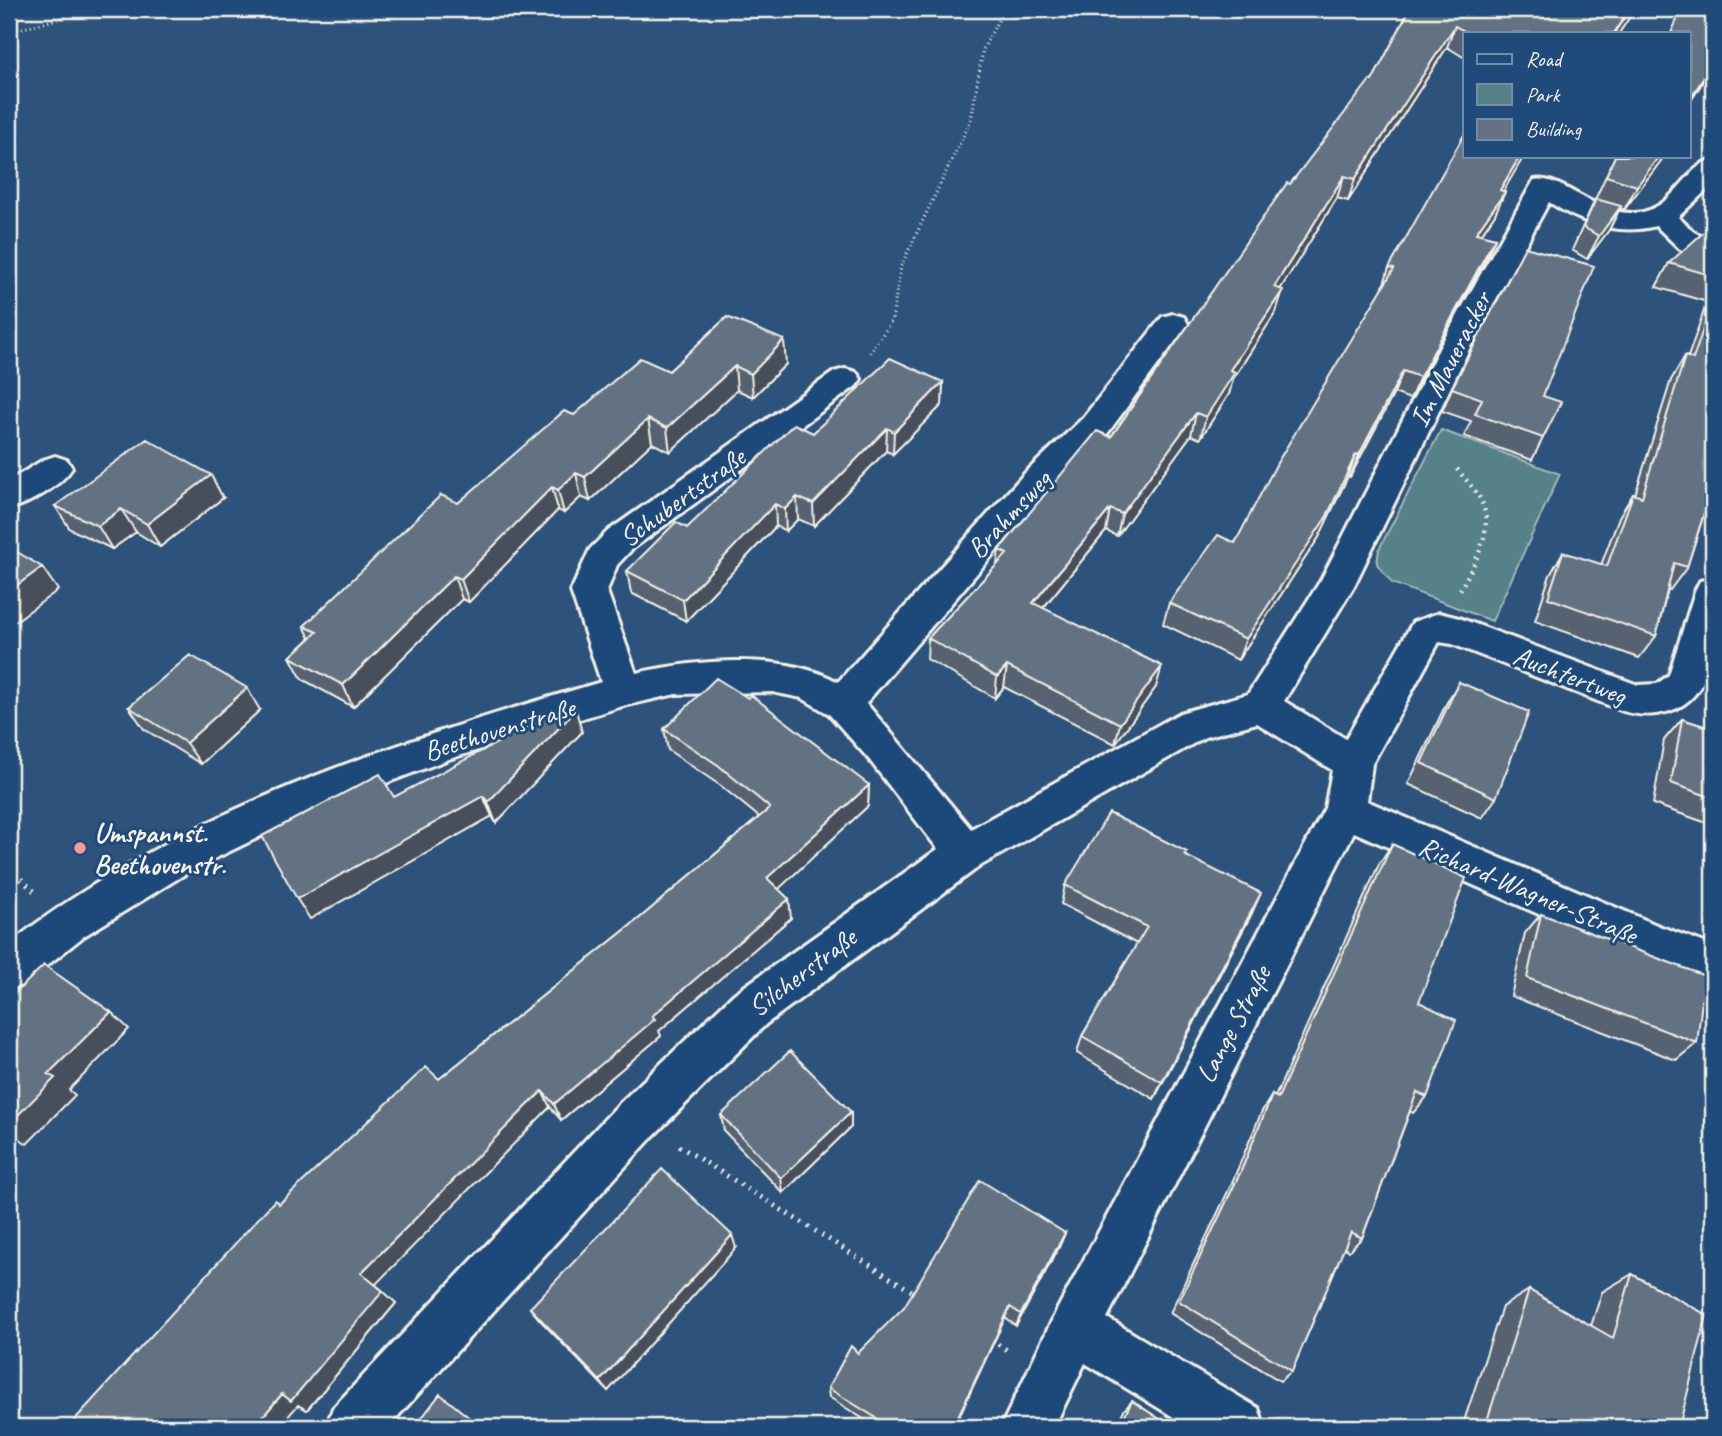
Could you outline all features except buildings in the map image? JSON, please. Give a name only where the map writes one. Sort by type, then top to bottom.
[{"type":"street","points":[[1499,32],[1517,9]]},
{"type":"street","name":"Im Maueracker","points":[[1261,706],[1336,586],[1539,173],[1568,203],[1596,216],[1634,221],[1651,219],[1662,214],[1695,189],[1713,166]]},
{"type":"street","points":[[1662,214],[1681,238],[1713,253]]},
{"type":"street","name":"Brahmsweg","points":[[843,703],[1037,482],[1096,426],[1173,324]]},
{"type":"street","name":"Schubertstraße","points":[[623,691],[589,591],[602,558],[620,540],[845,379]]},
{"type":"street","points":[[9,497],[55,468]]},
{"type":"street","name":"Auchtertweg","points":[[1439,627],[1636,700],[1660,701],[1675,695],[1686,683],[1713,591]]},
{"type":"street","name":"Lange Straße","points":[[1027,1427],[1075,1328],[1345,810],[1353,763],[1426,632],[1439,627]]},
{"type":"street","name":"Beethovenstraße","points":[[9,970],[69,922],[169,862],[299,799],[441,745],[623,691],[677,679],[772,677],[811,685],[843,703],[882,747],[965,853]]},
{"type":"street","points":[[1261,706],[1353,763]]},
{"type":"street","name":"Silcherstraße","points":[[352,1427],[636,1120],[750,1009],[965,853],[1194,724],[1261,706]]},
{"type":"street","name":"Richard-Wagner-Straße","points":[[1345,810],[1646,941],[1713,966]]},
{"type":"street","points":[[1075,1328],[1239,1427]]},
{"type":"path","points":[[9,32],[95,9]]},
{"type":"path","points":[[845,379],[880,340],[892,320],[901,266],[971,120],[983,49],[1004,9]]},
{"type":"path","points":[[1439,627],[1485,541],[1486,516],[1481,500],[1457,469]]},
{"type":"path","points":[[636,1120],[921,1297]]},
{"type":"path","points":[[980,1334],[1051,1378]]},
{"type":"green space","points":[[1441,430],[1560,474],[1492,621],[1392,583],[1377,564],[1379,549]]},
{"type":"place","name":"Umspannst. Beethovenstr.","points":[[80,848]]}]
